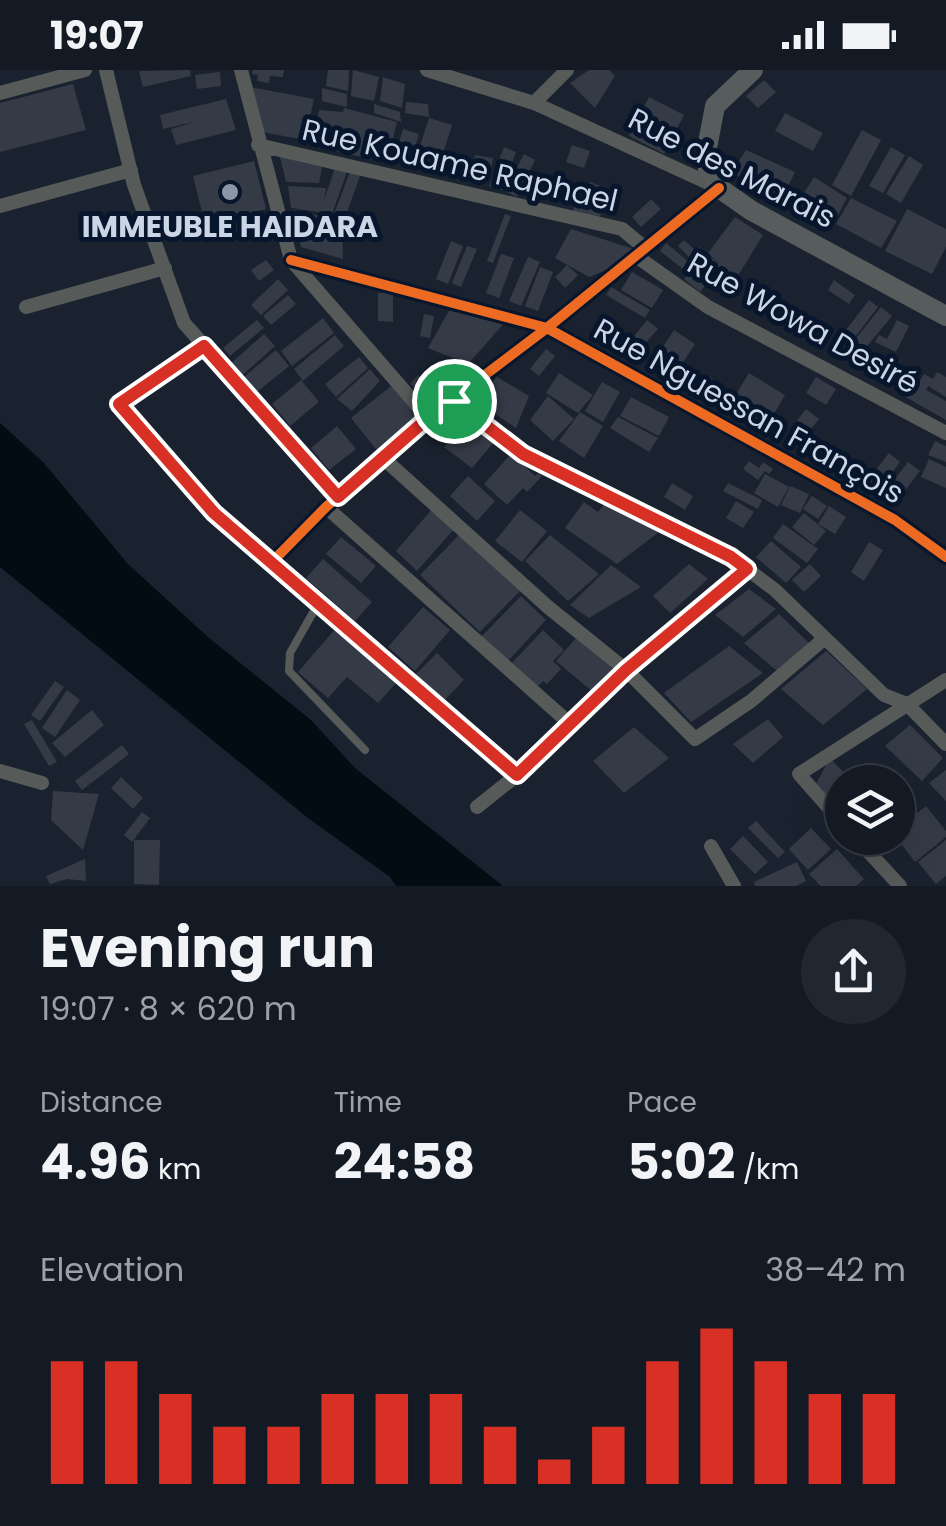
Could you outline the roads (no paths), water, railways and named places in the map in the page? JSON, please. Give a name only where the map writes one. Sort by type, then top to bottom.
[{"type":"street","points":[[0,92],[85,70]]},
{"type":"street","points":[[106,70],[131,170],[184,323],[332,502],[568,722]]},
{"type":"street","points":[[240,70],[290,260],[428,418]]},
{"type":"street","name":"Rue des Marais","points":[[427,70],[534,103],[719,188],[739,203],[946,316]]},
{"type":"street","points":[[534,103],[567,70]]},
{"type":"street","points":[[273,561],[332,502],[428,418],[547,328],[719,188],[708,168],[707,148],[715,106],[753,70]]},
{"type":"street","name":"Rue Kouame Raphael","points":[[258,145],[622,229],[641,252]]},
{"type":"street","points":[[0,206],[131,170]]},
{"type":"street","name":"Rue Wowa Desiré","points":[[641,252],[708,307],[946,434]]},
{"type":"street","name":"Rue Nguessan François","points":[[290,260],[547,328],[896,520],[946,557]]},
{"type":"street","points":[[26,307],[164,268]]},
{"type":"street","points":[[204,346],[119,404],[214,513],[517,775]]},
{"type":"street","points":[[454,401],[523,454],[731,557],[884,695],[906,704],[946,744]]},
{"type":"street","points":[[383,458],[548,607],[626,670],[695,739],[751,701],[825,638]]},
{"type":"street","points":[[477,807],[517,775],[626,670],[747,569]]},
{"type":"street","points":[[825,803],[799,774],[946,680]]},
{"type":"street","points":[[0,771],[42,783]]},
{"type":"street","points":[[711,846],[734,886]]},
{"type":"street","points":[[872,855],[900,886]]},
{"type":"lane","points":[[320,602],[290,654],[289,671],[365,750]]},
{"type":"place","name":"IMMEUBLE HAIDARA","points":[[230,192]]}]
